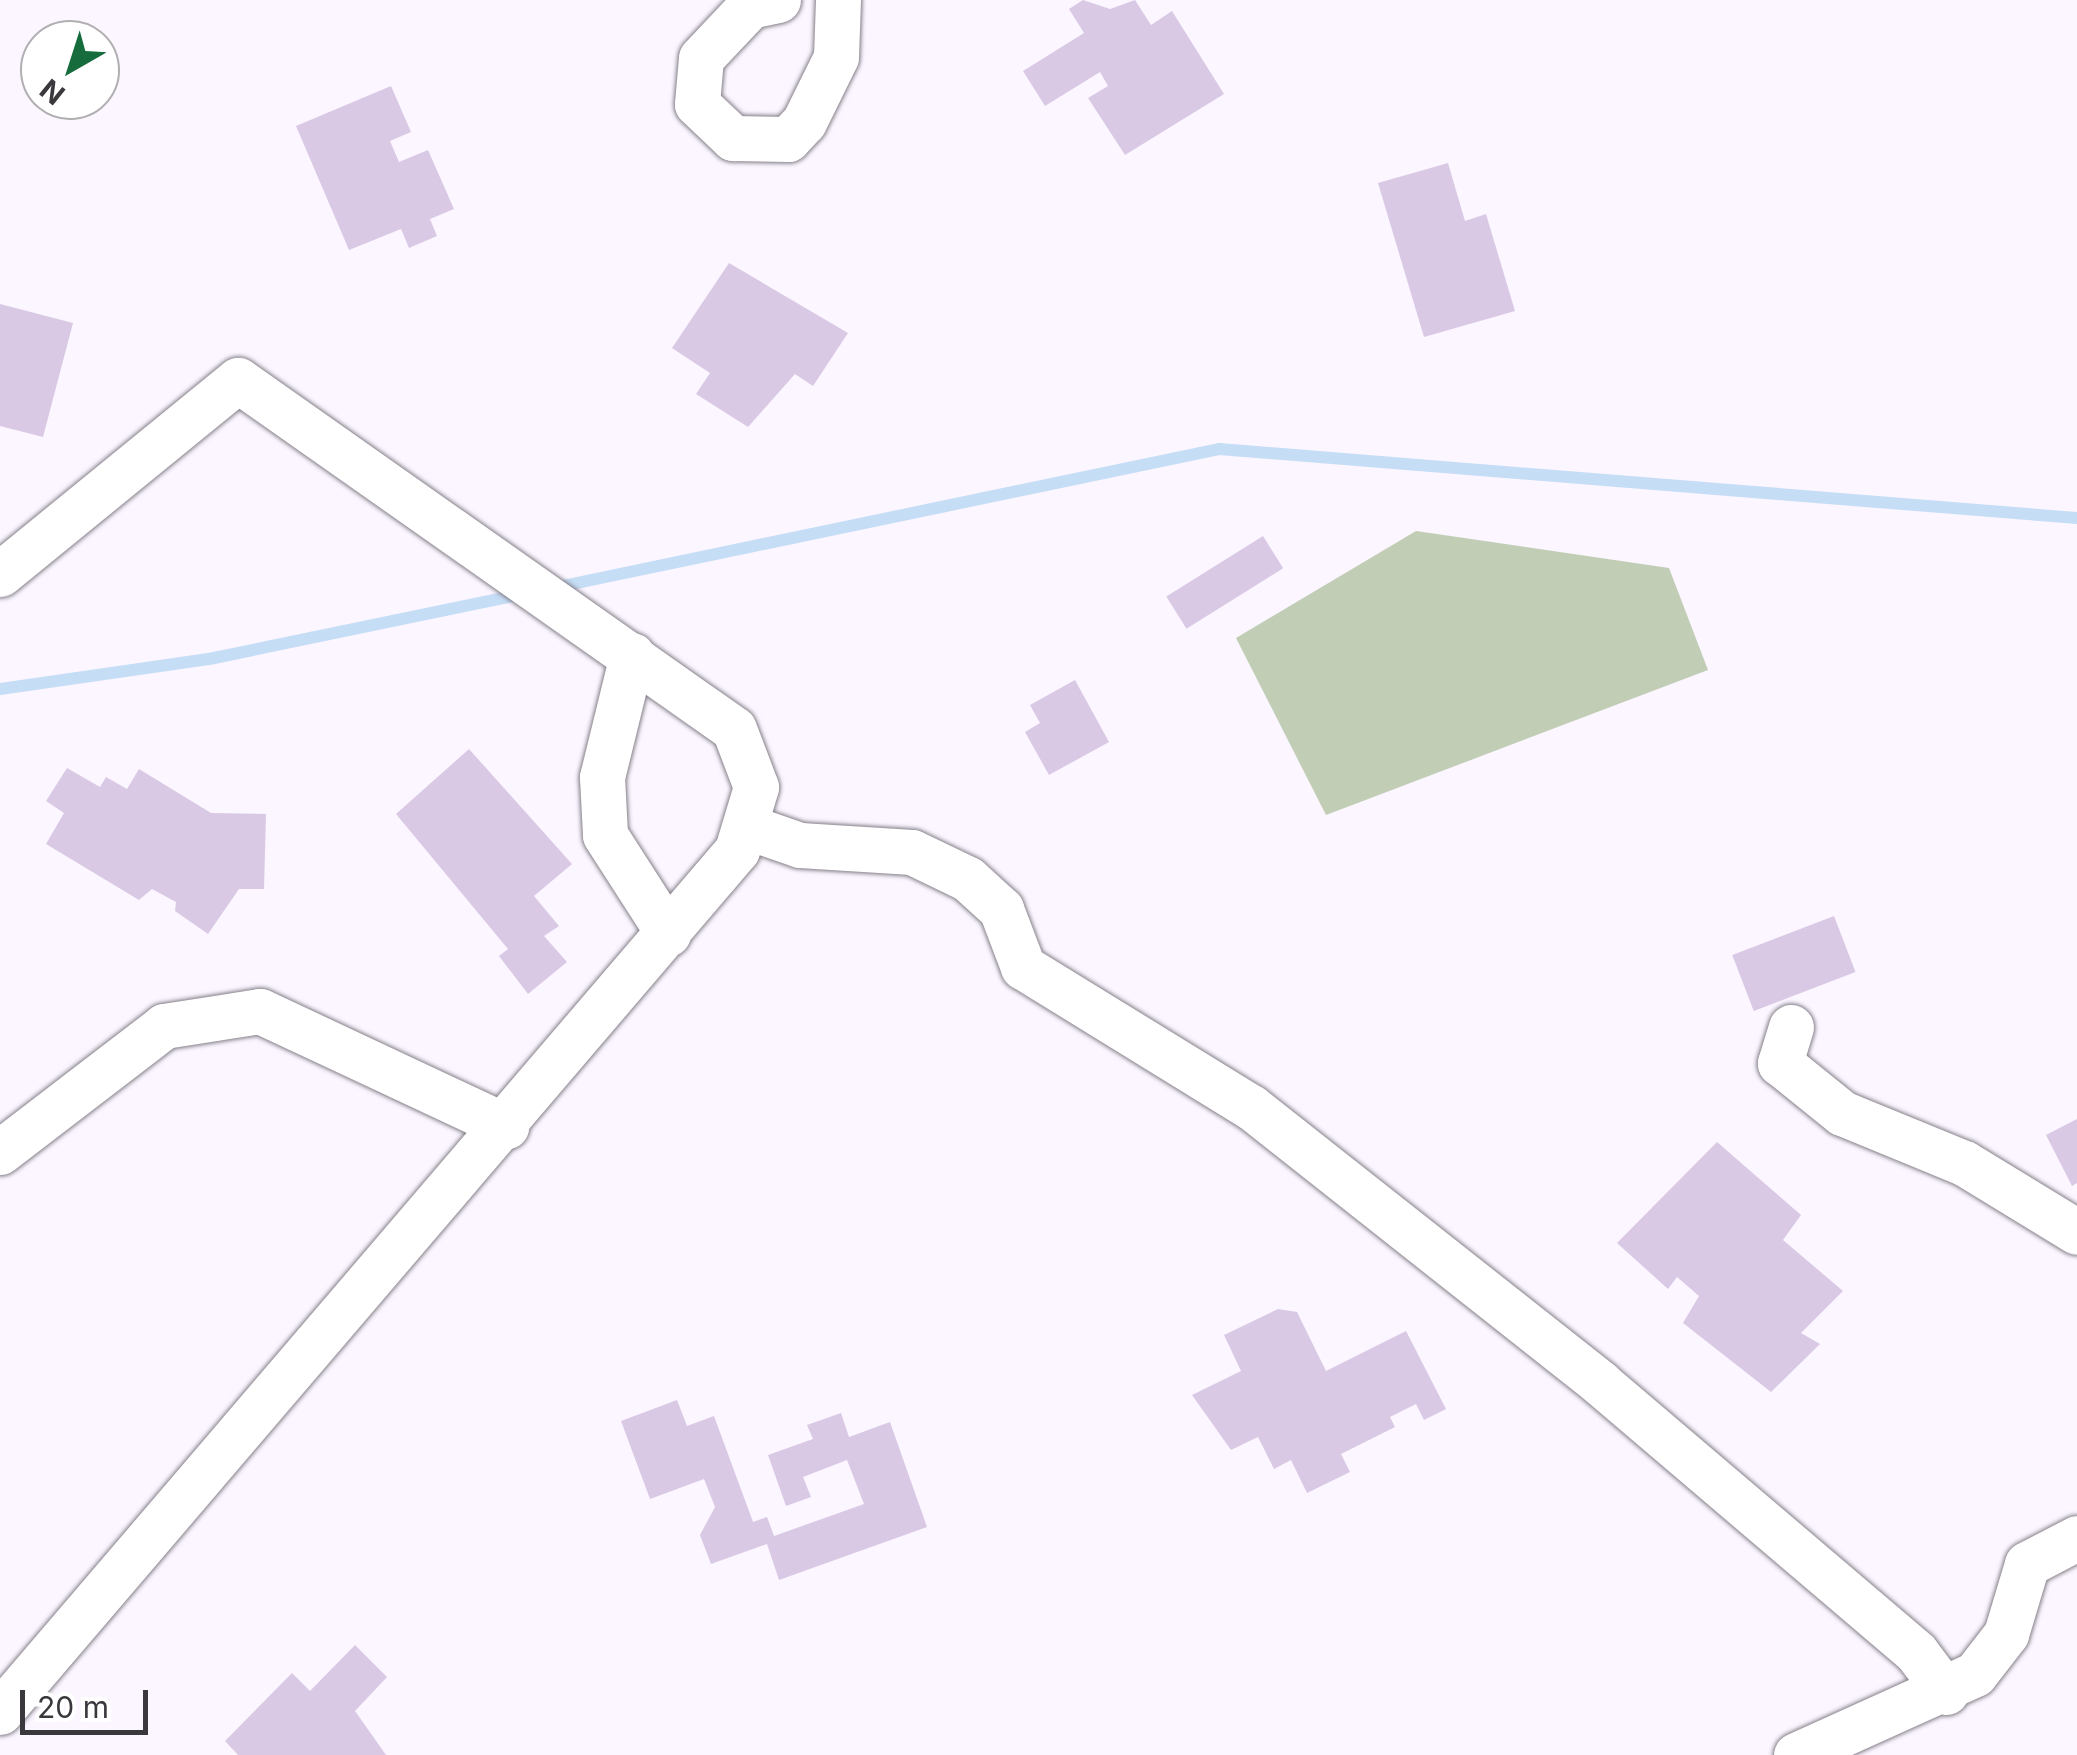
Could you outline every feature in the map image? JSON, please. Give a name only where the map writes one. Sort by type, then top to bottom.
[{"type":"street","points":[[778,0],[750,6],[702,58],[696,104],[733,138],[788,139],[804,122],[836,57],[838,0]]},
{"type":"street","points":[[0,574],[238,380],[734,730],[756,787],[738,850],[506,1126],[0,1712]]},
{"type":"street","points":[[632,655],[602,777],[605,835],[668,933]]},
{"type":"street","points":[[745,826],[800,845],[912,852],[968,878],[1001,909],[1023,967],[1165,1046],[1278,1128],[1600,1382],[1916,1652],[1946,1692]]},
{"type":"street","points":[[0,1152],[164,1026],[260,1011],[506,1126]]},
{"type":"street","points":[[1791,1026],[1780,1063],[1842,1113],[1964,1163],[2077,1232]]},
{"type":"street","points":[[1796,1755],[1946,1692],[1997,1651],[2026,1564],[2077,1538]]},
{"type":"green space","points":[[1416,531],[1669,568],[1708,670],[1326,815],[1236,638]]},
{"type":"building","points":[[1083,0],[1110,9],[1135,0],[1151,25],[1172,11],[1224,94],[1125,155],[1088,98],[1108,86],[1100,72],[1045,106],[1023,71],[1084,33],[1069,9]]},
{"type":"building","points":[[391,86],[411,132],[390,141],[399,162],[428,150],[454,209],[430,219],[437,236],[409,248],[401,229],[349,250],[296,126]]},
{"type":"building","points":[[1448,163],[1465,221],[1486,214],[1515,311],[1424,337],[1378,183]]},
{"type":"building","points":[[729,263],[848,333],[813,386],[795,374],[748,427],[696,394],[710,373],[672,348]]},
{"type":"building","points":[[0,304],[73,323],[43,437],[0,426]]},
{"type":"building","points":[[1263,536],[1283,568],[1186,629],[1166,596]]},
{"type":"building","points":[[1075,680],[1109,742],[1049,775],[1025,732],[1040,723],[1030,705]]},
{"type":"building","points":[[469,749],[572,864],[534,896],[559,926],[544,936],[567,962],[528,994],[499,956],[508,949],[396,814]]},
{"type":"building","points":[[67,768],[100,787],[106,777],[127,789],[139,769],[211,813],[266,814],[264,889],[239,889],[208,934],[175,911],[176,902],[152,889],[139,900],[46,844],[64,813],[46,801]]},
{"type":"building","points":[[1834,916],[1856,972],[1754,1011],[1732,955]]},
{"type":"building","points":[[2077,1119],[2077,1183],[2072,1186],[2046,1135]]},
{"type":"building","points":[[1717,1142],[1801,1215],[1783,1240],[1843,1291],[1801,1333],[1820,1344],[1771,1392],[1683,1323],[1699,1296],[1677,1277],[1668,1289],[1617,1243]]},
{"type":"building","points":[[1278,1309],[1297,1312],[1326,1371],[1406,1331],[1446,1409],[1424,1420],[1416,1404],[1390,1417],[1395,1427],[1341,1454],[1350,1472],[1307,1493],[1291,1460],[1274,1469],[1258,1437],[1231,1450],[1192,1395],[1241,1371],[1224,1335]]},
{"type":"building","points":[[677,1400],[687,1426],[714,1416],[753,1522],[767,1517],[774,1536],[864,1504],[847,1460],[803,1477],[811,1497],[786,1506],[768,1455],[813,1439],[807,1425],[841,1413],[849,1437],[890,1422],[927,1527],[779,1580],[767,1544],[711,1564],[700,1535],[715,1507],[704,1479],[650,1499],[621,1421]]},
{"type":"building","points":[[355,1645],[387,1677],[355,1711],[386,1755],[238,1755],[225,1741],[292,1673],[310,1691]]},
{"type":"waterway","points":[[553,588],[1219,449],[2077,518]]},
{"type":"waterway","points":[[0,689],[214,658],[524,594]]}]
